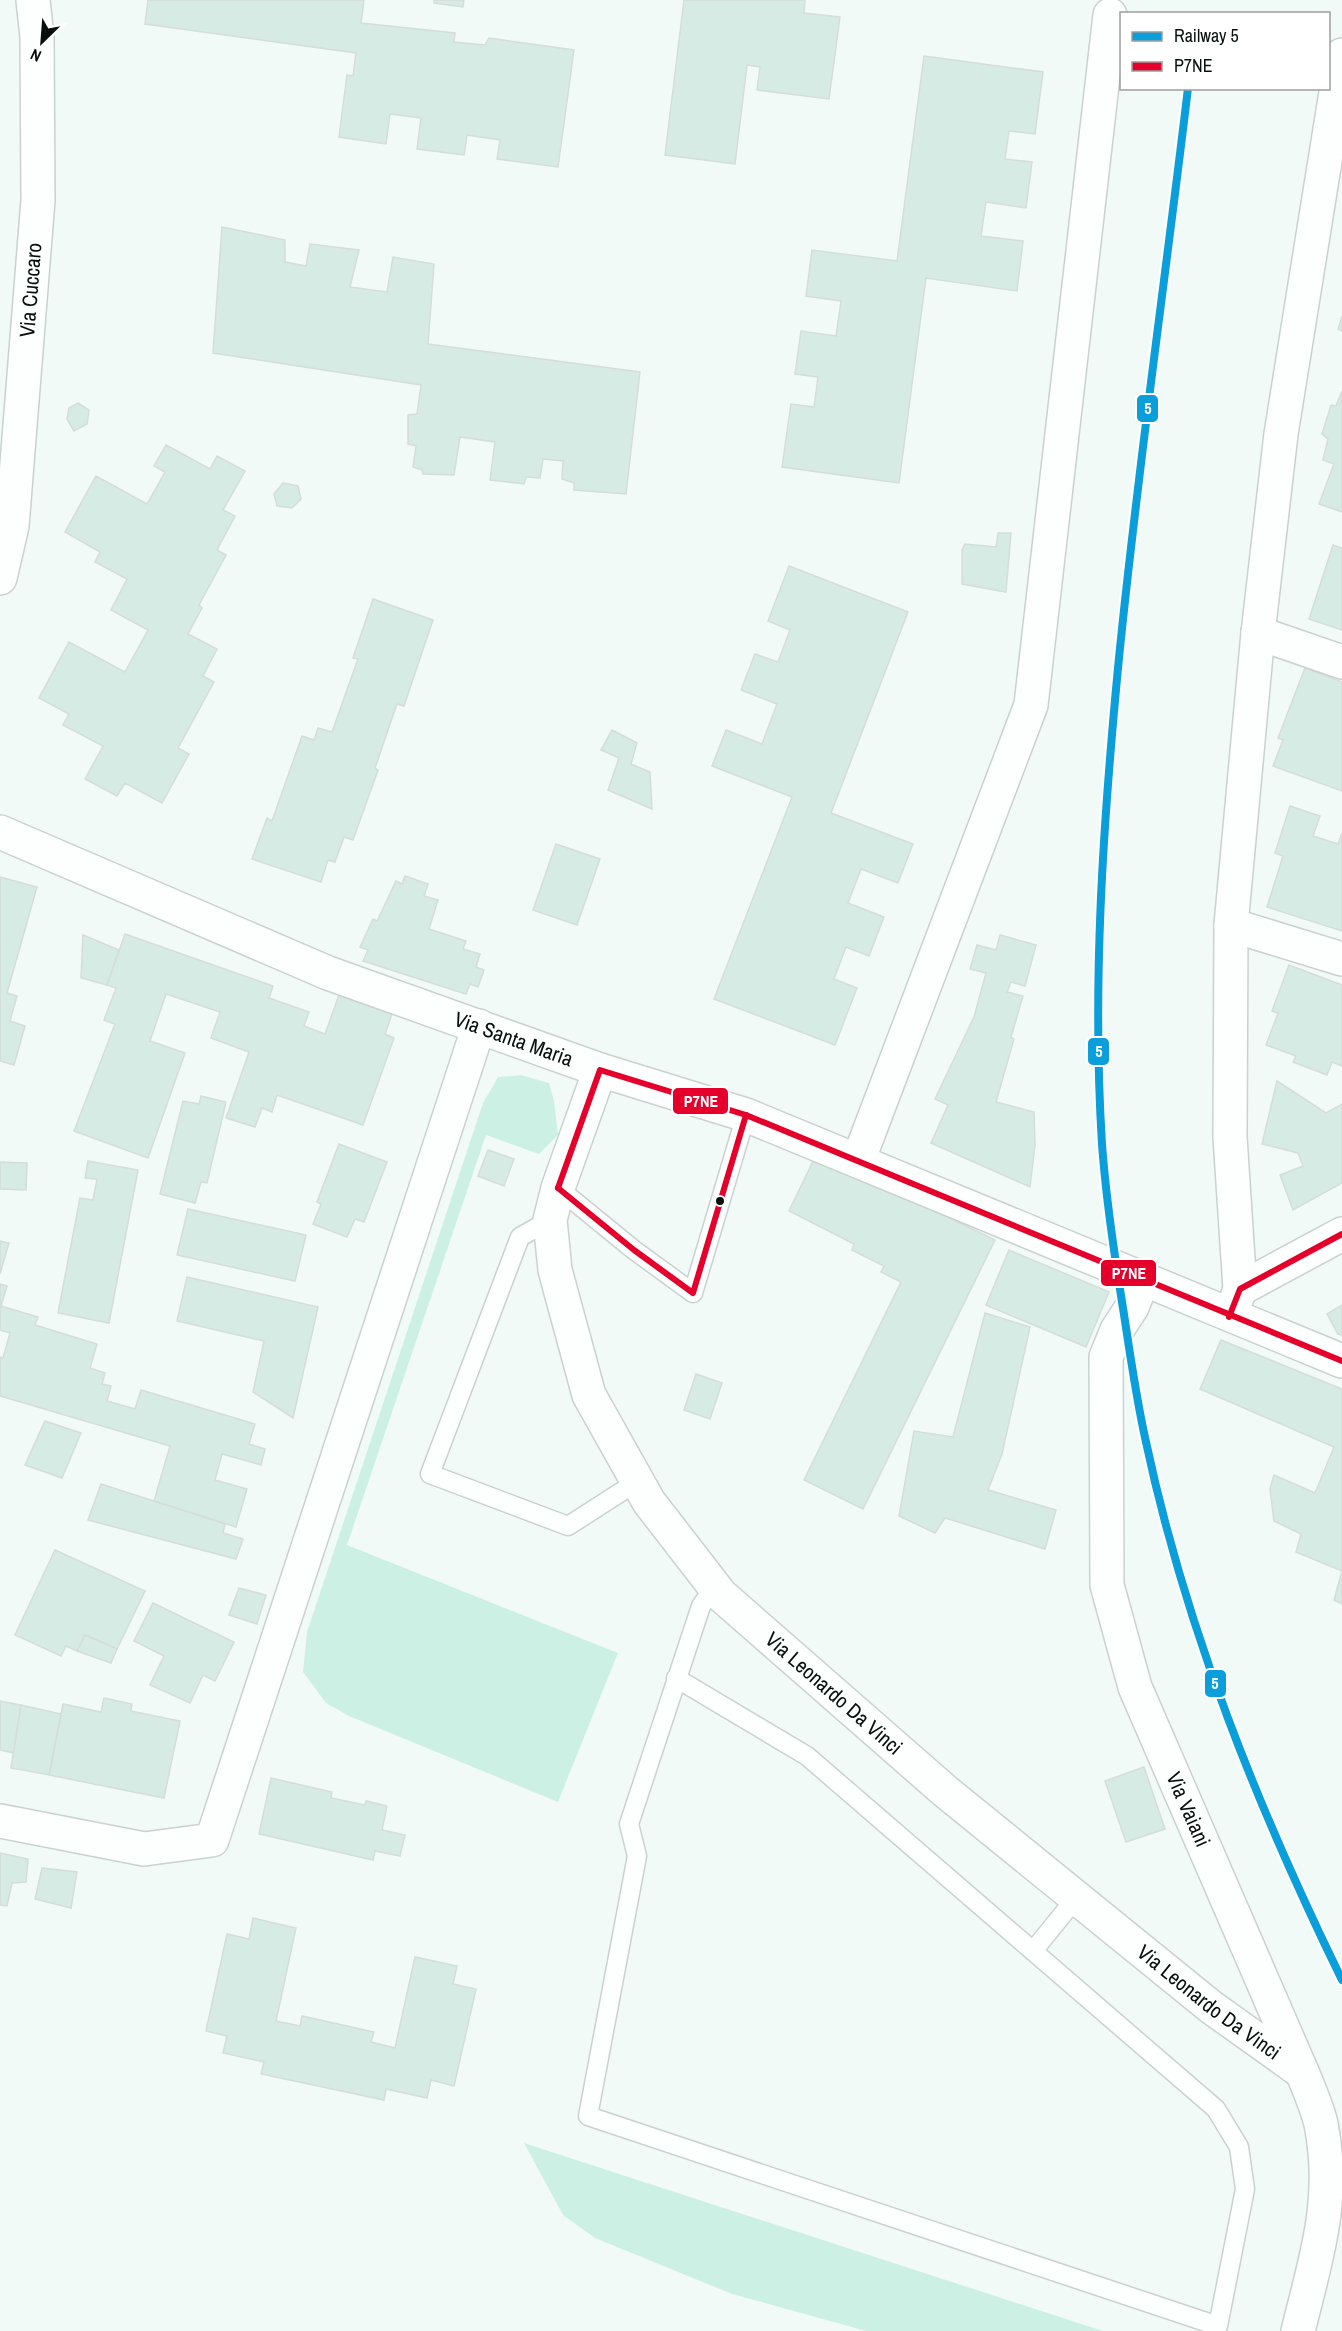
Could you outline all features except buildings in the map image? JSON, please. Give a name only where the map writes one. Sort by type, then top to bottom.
[{"type":"street","name":"Via Cuccaro","points":[[0,578],[12,526],[38,200],[37,37],[33,0]]},
{"type":"street","points":[[858,1161],[1031,705],[1110,15]]},
{"type":"street","points":[[1235,1303],[1230,1137],[1231,925],[1258,633],[1281,434],[1342,55]]},
{"type":"street","points":[[1258,633],[1342,662]]},
{"type":"street","name":"Via Santa Maria","points":[[0,832],[328,973],[600,1070],[746,1115],[1143,1279],[1235,1303],[1342,1361]]},
{"type":"street","points":[[1231,925],[1342,959]]},
{"type":"street","points":[[0,1821],[144,1849],[212,1840],[479,1026]]},
{"type":"street","name":"Via Leonardo Da Vinci","points":[[600,1070],[558,1188],[550,1220],[555,1270],[589,1395],[649,1502],[714,1587],[730,1603],[945,1791],[1211,2007],[1302,2072]]},
{"type":"street","points":[[1235,1303],[1342,1234]]},
{"type":"street","name":"Via Vaiani","points":[[1143,1279],[1132,1307],[1117,1330],[1106,1357],[1107,1585],[1135,1687],[1302,2072],[1320,2122],[1327,2174],[1323,2228],[1298,2331]]},
{"type":"lane","points":[[558,1188],[634,1250],[693,1293],[746,1115]]},
{"type":"lane","points":[[550,1220],[520,1237],[430,1474],[568,1526],[638,1481]]},
{"type":"lane","points":[[676,1678],[807,1756],[1216,2109],[1239,2147],[1245,2189],[1218,2326],[588,2116],[637,1856],[629,1824],[676,1678],[701,1606],[714,1587]]},
{"type":"lane","points":[[1034,1952],[1076,1898]]},
{"type":"green space","points":[[521,1075],[549,1083],[554,1101],[558,1135],[539,1154],[486,1135],[347,1545],[618,1653],[558,1802],[349,1716],[326,1703],[303,1672],[307,1632],[483,1103],[498,1077]]},
{"type":"green space","points":[[524,2143],[1103,2331],[866,2331],[732,2294],[595,2238],[563,2215]]},
{"type":"rail line","name":"5","points":[[1188,90],[1134,523],[1113,727],[1104,846],[1099,966],[1099,1085],[1102,1144],[1113,1246],[1133,1375],[1162,1512],[1203,1649],[1228,1717],[1282,1850],[1342,1980]]},
{"type":"transit line","name":"P7NE","points":[[558,1188],[600,1070],[746,1115],[1342,1361]]},
{"type":"transit line","name":"P7NE","points":[[558,1188],[634,1250],[693,1293],[746,1115]]},
{"type":"transit line","name":"P7NE","points":[[1229,1317],[1240,1289],[1342,1234]]}]
